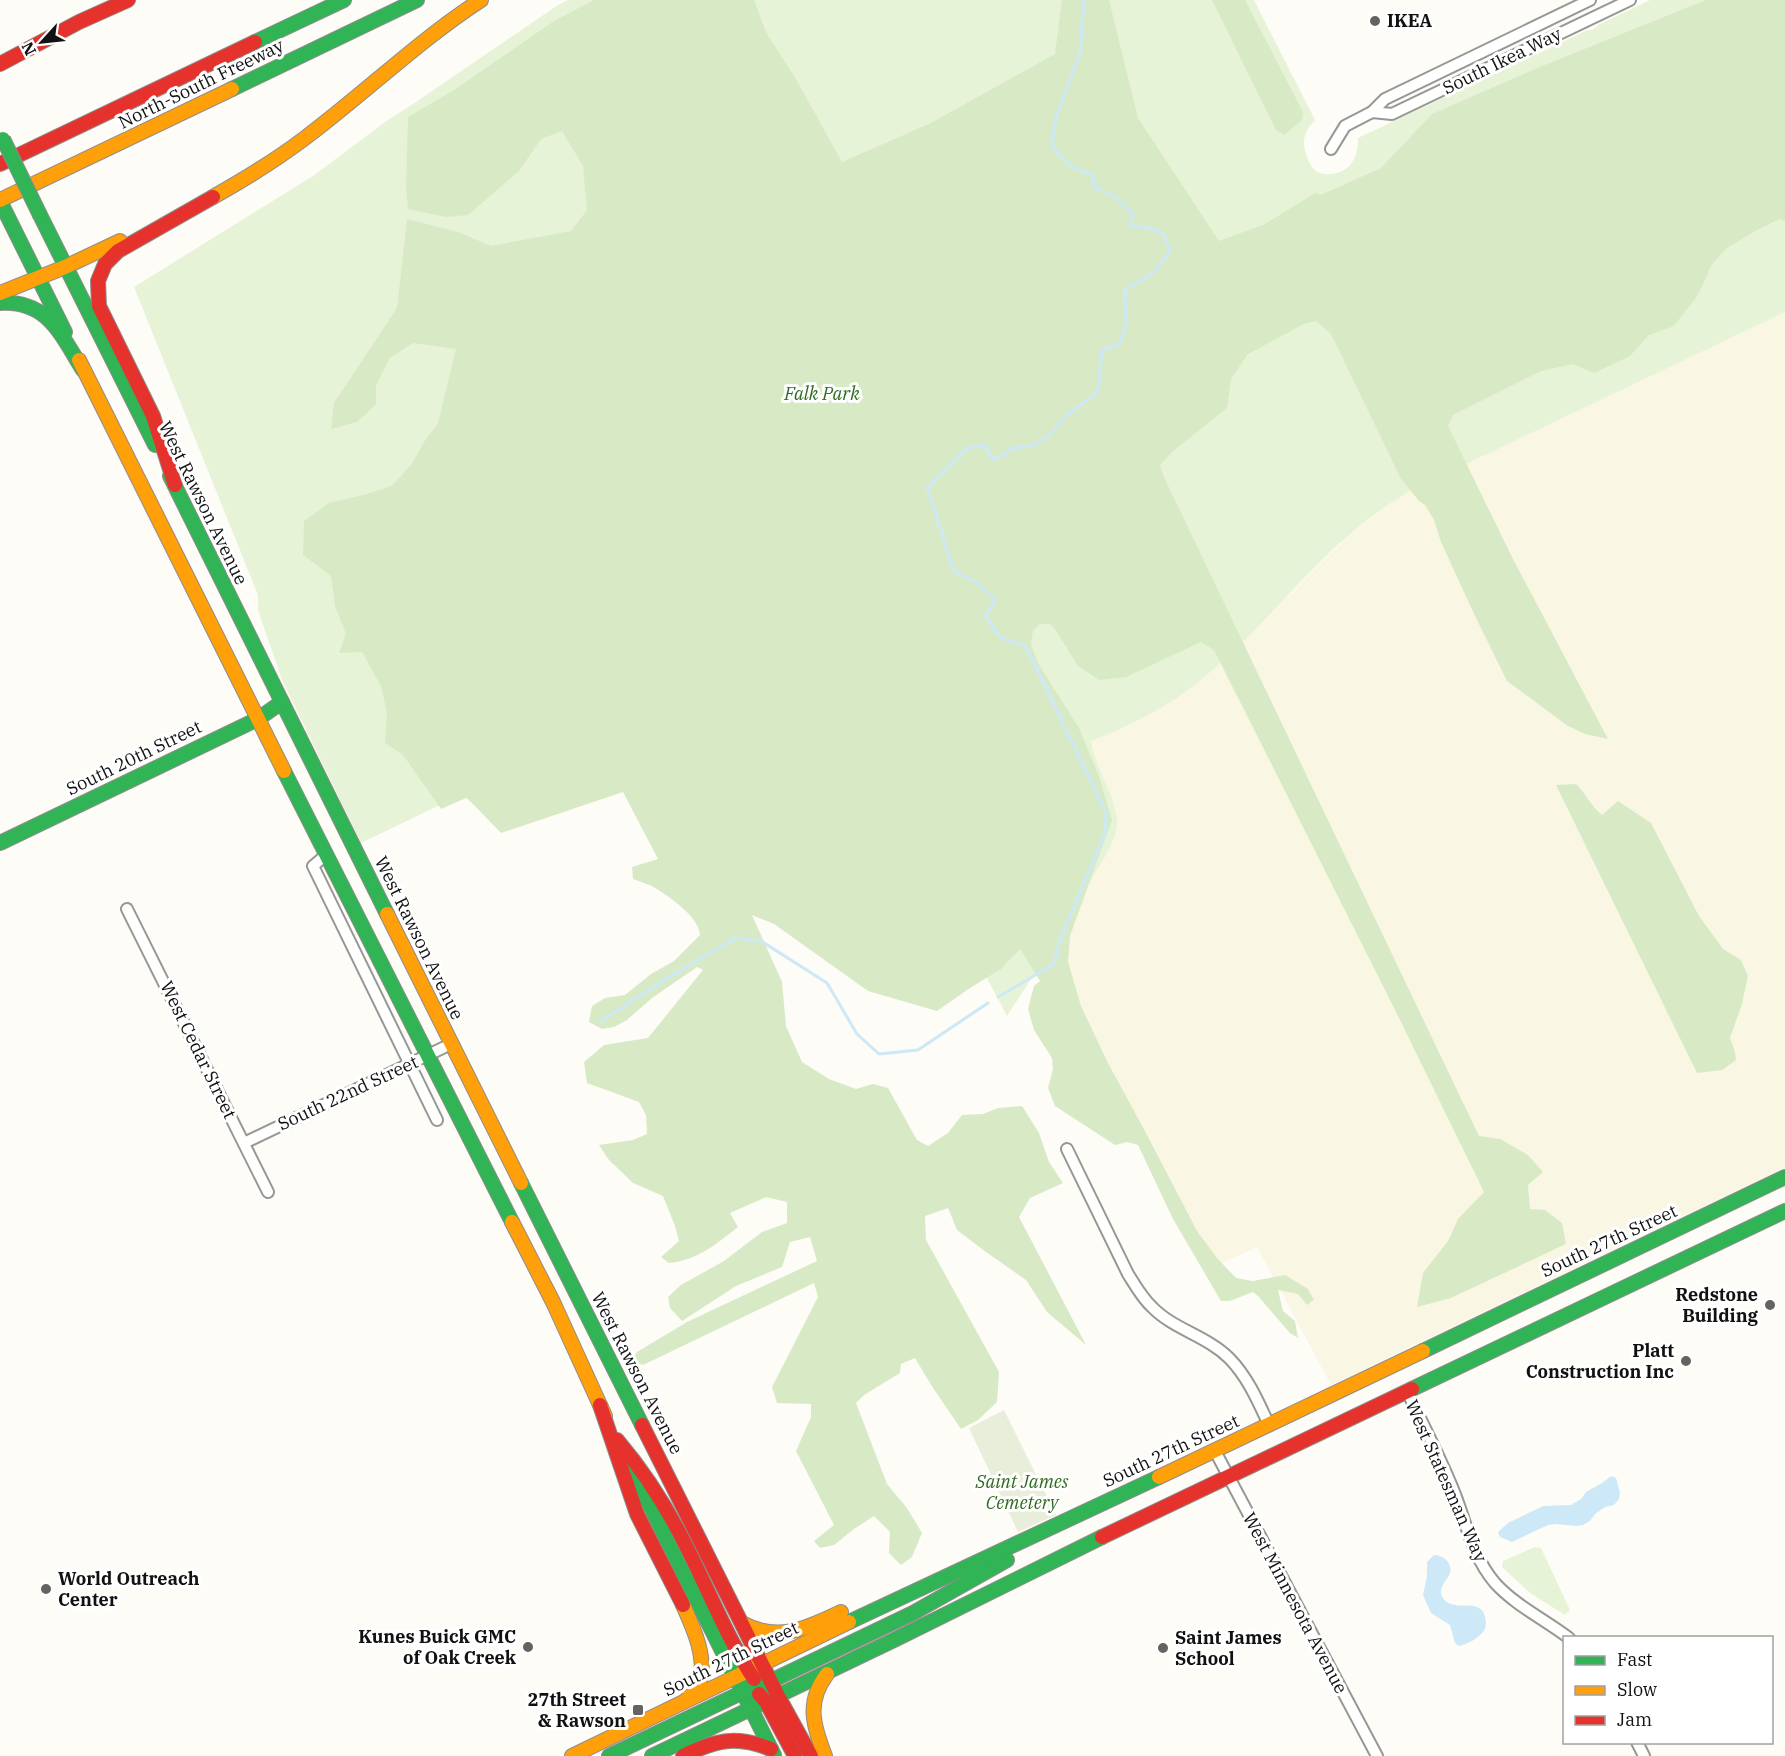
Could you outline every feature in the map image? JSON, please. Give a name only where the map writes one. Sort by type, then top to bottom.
[{"type":"main road","points":[[0,64],[128,0]]},
{"type":"main road","name":"North-South Freeway","points":[[0,164],[344,0]]},
{"type":"main road","name":"North-South Freeway","points":[[0,200],[417,0]]},
{"type":"main road","points":[[0,293],[65,267],[248,178],[311,133],[437,29],[481,0]]},
{"type":"main road","points":[[0,53],[37,44]]},
{"type":"main road","name":"West Rawson Avenue","points":[[1,136],[451,1044],[763,1664],[759,1688]]},
{"type":"main road","name":"West Rawson Avenue","points":[[0,200],[326,855],[553,1302],[616,1440],[735,1677],[759,1688],[811,1756]]},
{"type":"main road","points":[[175,485],[153,416],[99,306],[98,290],[104,266],[116,252],[187,209]]},
{"type":"main road","points":[[0,303],[20,302],[37,309],[56,328],[83,370]]},
{"type":"main road","name":"South 20th Street","points":[[0,843],[258,719],[282,702]]},
{"type":"main road","name":"South 27th Street","points":[[652,1756],[750,1709],[759,1688],[763,1664],[1215,1451],[1785,1177]]},
{"type":"main road","name":"South 27th Street","points":[[759,1688],[829,1672],[1094,1541],[1785,1211]]},
{"type":"main road","points":[[553,1302],[576,1291]]},
{"type":"main road","points":[[600,1405],[637,1516],[690,1622],[697,1643],[701,1675],[696,1690],[685,1700]]},
{"type":"main road","points":[[616,1440],[634,1458],[669,1515],[795,1756]]},
{"type":"main road","points":[[609,1756],[759,1688],[913,1613],[1024,1550],[1054,1527]]},
{"type":"main road","points":[[742,1623],[764,1634],[792,1632],[813,1626],[897,1586],[977,1562]]},
{"type":"main road","points":[[825,1756],[815,1727],[813,1695],[829,1672]]},
{"type":"main road","name":"South 27th Street","points":[[572,1756],[735,1677]]},
{"type":"main road","points":[[750,1709],[773,1752]]},
{"type":"main road","points":[[683,1756],[699,1748],[726,1740],[750,1740],[773,1752]]},
{"type":"street","name":"South Ikea Way","points":[[1331,149],[1345,126],[1372,112],[1385,99],[1590,0]]},
{"type":"street","name":"South Ikea Way","points":[[1372,112],[1392,114],[1630,0]]},
{"type":"street","points":[[326,855],[313,866],[437,1120]]},
{"type":"street","name":"West Cedar Street","points":[[128,909],[268,1192]]},
{"type":"street","name":"South 22nd Street","points":[[244,1143],[451,1044]]},
{"type":"street","points":[[1067,1149],[1139,1292],[1164,1318],[1209,1343],[1228,1357],[1248,1382],[1269,1425]]},
{"type":"street","name":"West Statesman Way","points":[[1407,1391],[1451,1484],[1468,1535],[1483,1567],[1507,1595],[1566,1636]]},
{"type":"street","name":"West Minnesota Avenue","points":[[1215,1451],[1377,1756]]},
{"type":"shaded area","points":[[1785,312],[1785,1167],[1331,1385],[1257,1247],[1208,1270],[1050,949],[1069,921],[1111,845],[1117,821],[1090,741],[1124,728],[1152,713],[1202,679],[1350,534],[1390,502]]},
{"type":"green space","name":"Falk Park","points":[[568,0],[1254,0],[1315,120],[1308,128],[1305,137],[1304,146],[1309,162],[1316,171],[1331,174],[1344,170],[1352,162],[1357,151],[1358,138],[1592,30],[1650,0],[1785,0],[1785,312],[1416,488],[1385,507],[1330,552],[1255,630],[1202,679],[1149,714],[1091,741],[1096,761],[1115,810],[1117,827],[1115,835],[1072,914],[1007,1016],[884,784],[606,725],[361,843],[282,680],[258,610],[258,595],[134,287],[313,176],[385,122]]},
{"type":"green space","name":"Falk Park","points":[[594,0],[754,0],[767,34],[796,79],[842,162],[931,123],[1055,54],[1062,0],[1109,0],[1138,118],[1219,241],[1265,224],[1315,193],[1321,195],[1381,168],[1432,114],[1535,69],[1706,0],[1785,0],[1785,221],[1779,219],[1727,248],[1712,264],[1698,295],[1674,326],[1649,335],[1630,356],[1594,373],[1573,364],[1541,371],[1453,415],[1448,426],[1513,559],[1608,739],[1585,734],[1568,726],[1507,681],[1441,542],[1434,520],[1425,505],[1401,479],[1331,334],[1316,321],[1304,324],[1248,354],[1231,379],[1227,408],[1172,452],[1160,465],[1479,1136],[1500,1139],[1528,1155],[1543,1172],[1528,1185],[1530,1209],[1545,1210],[1562,1223],[1566,1244],[1451,1298],[1417,1307],[1423,1273],[1448,1241],[1458,1219],[1484,1192],[1214,650],[1201,642],[1126,677],[1099,680],[1078,666],[1050,624],[1040,624],[1033,630],[1031,645],[1038,663],[1079,728],[1099,776],[1112,820],[1070,936],[1068,962],[1081,1006],[1108,1063],[1197,1231],[1217,1258],[1236,1278],[1253,1281],[1285,1275],[1308,1289],[1314,1300],[1307,1305],[1298,1294],[1278,1290],[1283,1311],[1295,1321],[1298,1338],[1290,1333],[1253,1292],[1230,1301],[1221,1301],[1173,1219],[1138,1145],[1127,1142],[1115,1145],[1055,1106],[1048,1088],[1053,1069],[1052,1058],[1034,1030],[1028,1009],[1034,986],[1040,981],[1020,949],[1001,969],[937,1011],[868,991],[774,924],[752,915],[782,982],[786,1026],[802,1062],[829,1079],[856,1089],[873,1084],[888,1088],[917,1140],[928,1146],[948,1133],[962,1115],[983,1114],[998,1108],[1022,1106],[1039,1133],[1049,1162],[1063,1183],[1030,1198],[1019,1217],[1086,1345],[1047,1312],[1026,1280],[957,1230],[948,1208],[925,1216],[926,1240],[999,1372],[997,1402],[978,1420],[961,1429],[915,1358],[901,1364],[900,1373],[864,1395],[856,1403],[887,1484],[907,1508],[922,1533],[912,1557],[901,1565],[889,1553],[890,1532],[874,1516],[834,1545],[820,1548],[814,1541],[834,1525],[796,1451],[811,1417],[811,1404],[777,1403],[772,1387],[818,1297],[814,1283],[643,1365],[634,1362],[633,1358],[637,1352],[687,1322],[817,1261],[810,1237],[790,1242],[782,1267],[736,1286],[682,1321],[670,1308],[668,1297],[681,1285],[724,1261],[762,1232],[787,1223],[787,1202],[766,1197],[730,1213],[738,1227],[697,1255],[669,1263],[661,1257],[679,1241],[663,1196],[633,1183],[609,1160],[599,1145],[633,1140],[647,1134],[646,1115],[639,1102],[587,1083],[584,1062],[604,1045],[648,1038],[703,970],[697,967],[652,998],[627,1020],[614,1027],[602,1029],[589,1022],[592,1006],[605,998],[625,995],[651,974],[674,961],[700,935],[695,921],[676,902],[653,887],[633,879],[632,867],[658,859],[623,792],[501,833],[466,798],[441,809],[403,755],[385,743],[387,713],[381,686],[362,652],[339,653],[346,634],[335,606],[331,576],[303,555],[304,521],[329,503],[391,486],[413,462],[438,423],[456,349],[413,343],[390,358],[376,385],[376,404],[357,422],[331,429],[334,403],[397,308],[407,219],[458,232],[491,246],[571,231],[587,210],[583,166],[562,131],[541,139],[519,171],[468,215],[446,217],[408,209],[406,188],[408,117],[454,90],[554,21]]},
{"type":"green space","points":[[1212,0],[1245,0],[1303,112],[1302,120],[1284,135],[1276,130]]},
{"type":"green space","points":[[1576,784],[1602,815],[1618,801],[1651,823],[1699,916],[1723,949],[1741,960],[1748,976],[1742,1004],[1730,1038],[1736,1060],[1722,1070],[1697,1073],[1556,785]]},
{"type":"green space","name":"Saint James Cemetery","points":[[1004,1410],[1056,1515],[1018,1532],[969,1428]]},
{"type":"green space","points":[[1535,1547],[1541,1548],[1570,1610],[1565,1615],[1530,1593],[1502,1567],[1503,1561]]},
{"type":"water","points":[[1611,1476],[1616,1478],[1620,1493],[1619,1499],[1614,1505],[1605,1507],[1583,1525],[1548,1525],[1512,1542],[1500,1537],[1498,1532],[1508,1523],[1543,1506],[1571,1505]]},
{"type":"water","points":[[1434,1555],[1444,1558],[1451,1569],[1441,1591],[1443,1598],[1454,1605],[1475,1606],[1484,1614],[1486,1623],[1484,1631],[1473,1640],[1459,1646],[1455,1643],[1450,1625],[1431,1613],[1423,1595],[1427,1562]]},
{"type":"waterway","points":[[998,997],[1054,964],[1060,940],[1105,833],[1106,814],[1025,645],[1011,642],[997,633],[986,615],[996,600],[976,582],[954,571],[927,488],[967,448],[985,445],[993,460],[1013,448],[1031,446],[1047,438],[1066,416],[1098,392],[1102,350],[1119,344],[1126,325],[1125,290],[1156,271],[1170,250],[1163,233],[1130,225],[1132,213],[1115,197],[1094,187],[1093,175],[1069,164],[1052,145],[1056,116],[1080,54],[1084,0]]},
{"type":"waterway","points":[[601,1021],[669,977],[736,938],[761,941],[827,983],[857,1034],[879,1054],[918,1050],[988,1003]]},
{"type":"traffic: fast","points":[[255,42],[344,0]]},
{"type":"traffic: fast","points":[[232,89],[417,0]]},
{"type":"traffic: fast","points":[[3,139],[40,215]]},
{"type":"traffic: fast","points":[[0,201],[65,332]]},
{"type":"traffic: fast","points":[[40,215],[155,445]]},
{"type":"traffic: fast","points":[[0,303],[30,307],[42,314],[60,333],[83,370]]},
{"type":"traffic: fast","points":[[170,476],[387,914]]},
{"type":"traffic: fast","points":[[0,843],[258,719],[282,702]]},
{"type":"traffic: fast","points":[[284,771],[512,1222]]},
{"type":"traffic: fast","points":[[1423,1351],[1785,1177]]},
{"type":"traffic: fast","points":[[521,1183],[642,1425]]},
{"type":"traffic: fast","points":[[1412,1389],[1785,1211]]},
{"type":"traffic: fast","points":[[625,1456],[774,1755]]},
{"type":"traffic: fast","points":[[849,1622],[1159,1477]]},
{"type":"traffic: fast","points":[[652,1756],[1102,1537]]},
{"type":"traffic: fast","points":[[750,1709],[762,1688],[771,1681],[913,1613],[1007,1560]]},
{"type":"traffic: fast","points":[[609,1756],[743,1692],[755,1680],[760,1669]]},
{"type":"traffic: slow","points":[[213,197],[294,146],[413,50],[481,0]]},
{"type":"traffic: slow","points":[[0,200],[232,89]]},
{"type":"traffic: slow","points":[[0,293],[65,267],[120,241]]},
{"type":"traffic: slow","points":[[79,360],[284,771]]},
{"type":"traffic: slow","points":[[387,914],[521,1183]]},
{"type":"traffic: slow","points":[[512,1222],[553,1302],[605,1416]]},
{"type":"traffic: slow","points":[[1159,1477],[1423,1351]]},
{"type":"traffic: slow","points":[[683,1605],[698,1643],[702,1664],[698,1686],[687,1699]]},
{"type":"traffic: slow","points":[[742,1623],[755,1629],[780,1633],[804,1628],[841,1612]]},
{"type":"traffic: slow","points":[[572,1756],[849,1622]]},
{"type":"traffic: slow","points":[[825,1756],[817,1734],[814,1704],[820,1684],[827,1674]]},
{"type":"traffic: jam","points":[[0,64],[79,22],[128,0]]},
{"type":"traffic: jam","points":[[0,164],[255,42]]},
{"type":"traffic: jam","points":[[175,485],[153,416],[99,306],[98,281],[105,264],[118,251],[213,197]]},
{"type":"traffic: jam","points":[[1102,1537],[1412,1389]]},
{"type":"traffic: jam","points":[[600,1405],[637,1514],[683,1605]]},
{"type":"traffic: jam","points":[[642,1425],[778,1696],[811,1756]]},
{"type":"traffic: jam","points":[[617,1440],[646,1478],[672,1519],[727,1631],[754,1679]]},
{"type":"traffic: jam","points":[[759,1694],[766,1702],[795,1756]]},
{"type":"traffic: jam","points":[[683,1756],[706,1746],[726,1741],[747,1742],[771,1749]]},
{"type":"place","name":"IKEA","points":[[1375,21]]},
{"type":"place","name":"Redstone Building","points":[[1770,1305]]},
{"type":"place","name":"Platt Construction Inc","points":[[1686,1361]]},
{"type":"place","name":"World Outreach Center","points":[[46,1589]]},
{"type":"place","name":"Kunes Buick GMC of Oak Creek","points":[[528,1647]]},
{"type":"place","name":"Saint James School","points":[[1163,1648]]},
{"type":"place","name":"27th Street & Rawson","points":[[638,1710]]}]
